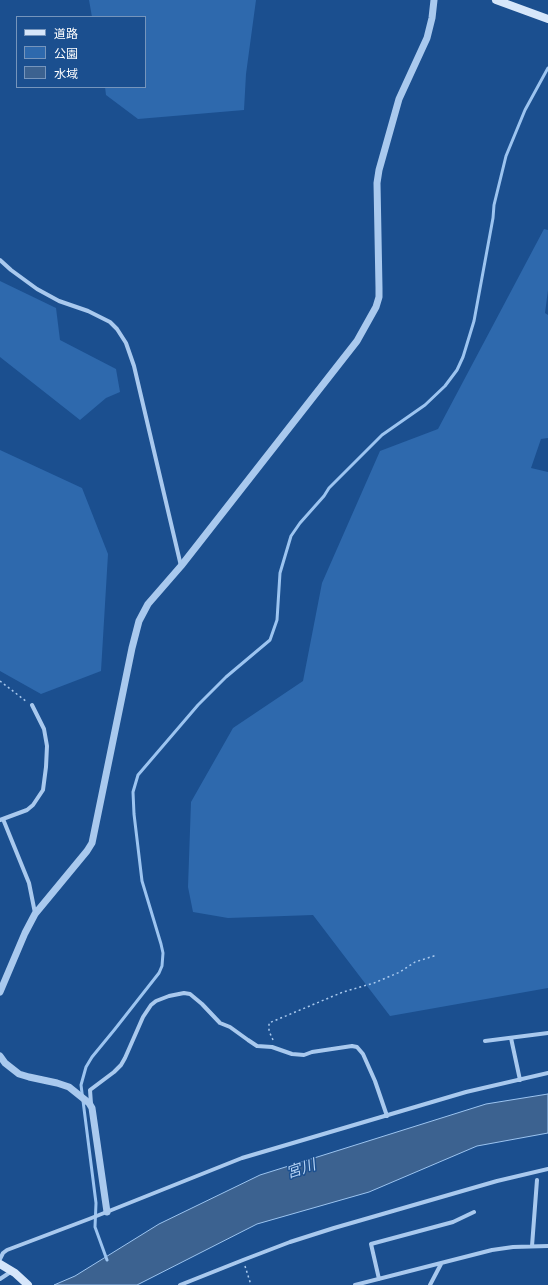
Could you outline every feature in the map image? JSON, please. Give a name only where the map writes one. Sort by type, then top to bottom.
[{"type":"main road","points":[[496,0],[548,19]]},
{"type":"main road","points":[[0,1264],[13,1272],[28,1285]]},
{"type":"street","points":[[0,992],[25,933],[35,914],[92,843],[132,648],[139,621],[148,604],[181,566],[357,341],[376,307],[379,297],[377,183],[379,170],[399,99],[427,38],[431,23],[434,0]]},
{"type":"street","points":[[0,260],[37,289],[59,301],[88,311],[110,322],[117,329],[126,343],[134,366],[181,566]]},
{"type":"street","points":[[32,705],[44,729],[47,746],[43,790],[34,805],[27,810],[2,819],[29,883],[35,914]]},
{"type":"street","points":[[104,1213],[90,1106],[90,1090],[114,1072],[121,1064],[147,1011],[156,1002],[169,996],[190,994],[220,1023],[230,1027],[254,1044],[272,1047],[292,1054],[304,1055],[352,1046],[357,1047],[363,1054],[372,1074],[387,1116]]},
{"type":"street","points":[[485,1041],[548,1033]]},
{"type":"street","points":[[511,1038],[520,1080]]},
{"type":"street","points":[[0,1056],[5,1064],[19,1074],[29,1078],[57,1083],[69,1087],[90,1106]]},
{"type":"street","points":[[0,1259],[3,1253],[7,1250],[242,1158],[466,1092],[548,1073]]},
{"type":"street","points":[[180,1285],[290,1242],[497,1181],[548,1169]]},
{"type":"street","points":[[532,1246],[537,1180]]},
{"type":"street","points":[[379,1279],[371,1244],[453,1222],[474,1212]]},
{"type":"street","points":[[355,1285],[492,1250],[513,1247],[548,1246]]},
{"type":"street","points":[[430,1285],[441,1264]]},
{"type":"street","points":[[0,1279],[13,1272]]},
{"type":"path","points":[[0,681],[32,705]]},
{"type":"path","points":[[282,1051],[271,1037],[269,1023],[343,992],[374,983],[400,972],[415,962],[437,955]]},
{"type":"path","points":[[243,1260],[251,1285]]},
{"type":"green space","points":[[89,0],[256,0],[246,74],[244,110],[138,119],[106,95],[105,88],[146,88],[146,16],[92,16]]},
{"type":"green space","points":[[544,229],[548,230],[548,290],[545,313],[548,315],[548,438],[541,439],[531,468],[548,472],[548,988],[390,1016],[313,915],[228,918],[193,912],[188,887],[191,802],[233,728],[303,681],[322,583],[380,451],[438,429]]},
{"type":"green space","points":[[0,281],[56,308],[60,340],[116,369],[120,392],[106,398],[80,420],[0,357]]},
{"type":"green space","points":[[0,450],[82,488],[108,554],[101,671],[41,694],[0,671]]},
{"type":"water","name":"宮川","points":[[548,1094],[548,1133],[477,1146],[369,1192],[257,1224],[137,1285],[54,1285],[75,1276],[159,1224],[260,1175],[486,1104]]},
{"type":"waterway","points":[[107,1260],[95,1227],[96,1203],[81,1085],[86,1067],[92,1057],[159,973],[162,966],[163,953],[161,944],[142,881],[134,814],[133,792],[138,775],[198,705],[226,677],[270,640],[277,620],[280,573],[291,536],[300,523],[324,496],[329,488],[382,435],[425,405],[445,386],[457,370],[463,357],[474,321],[493,218],[494,205],[506,156],[525,110],[548,68]]}]
